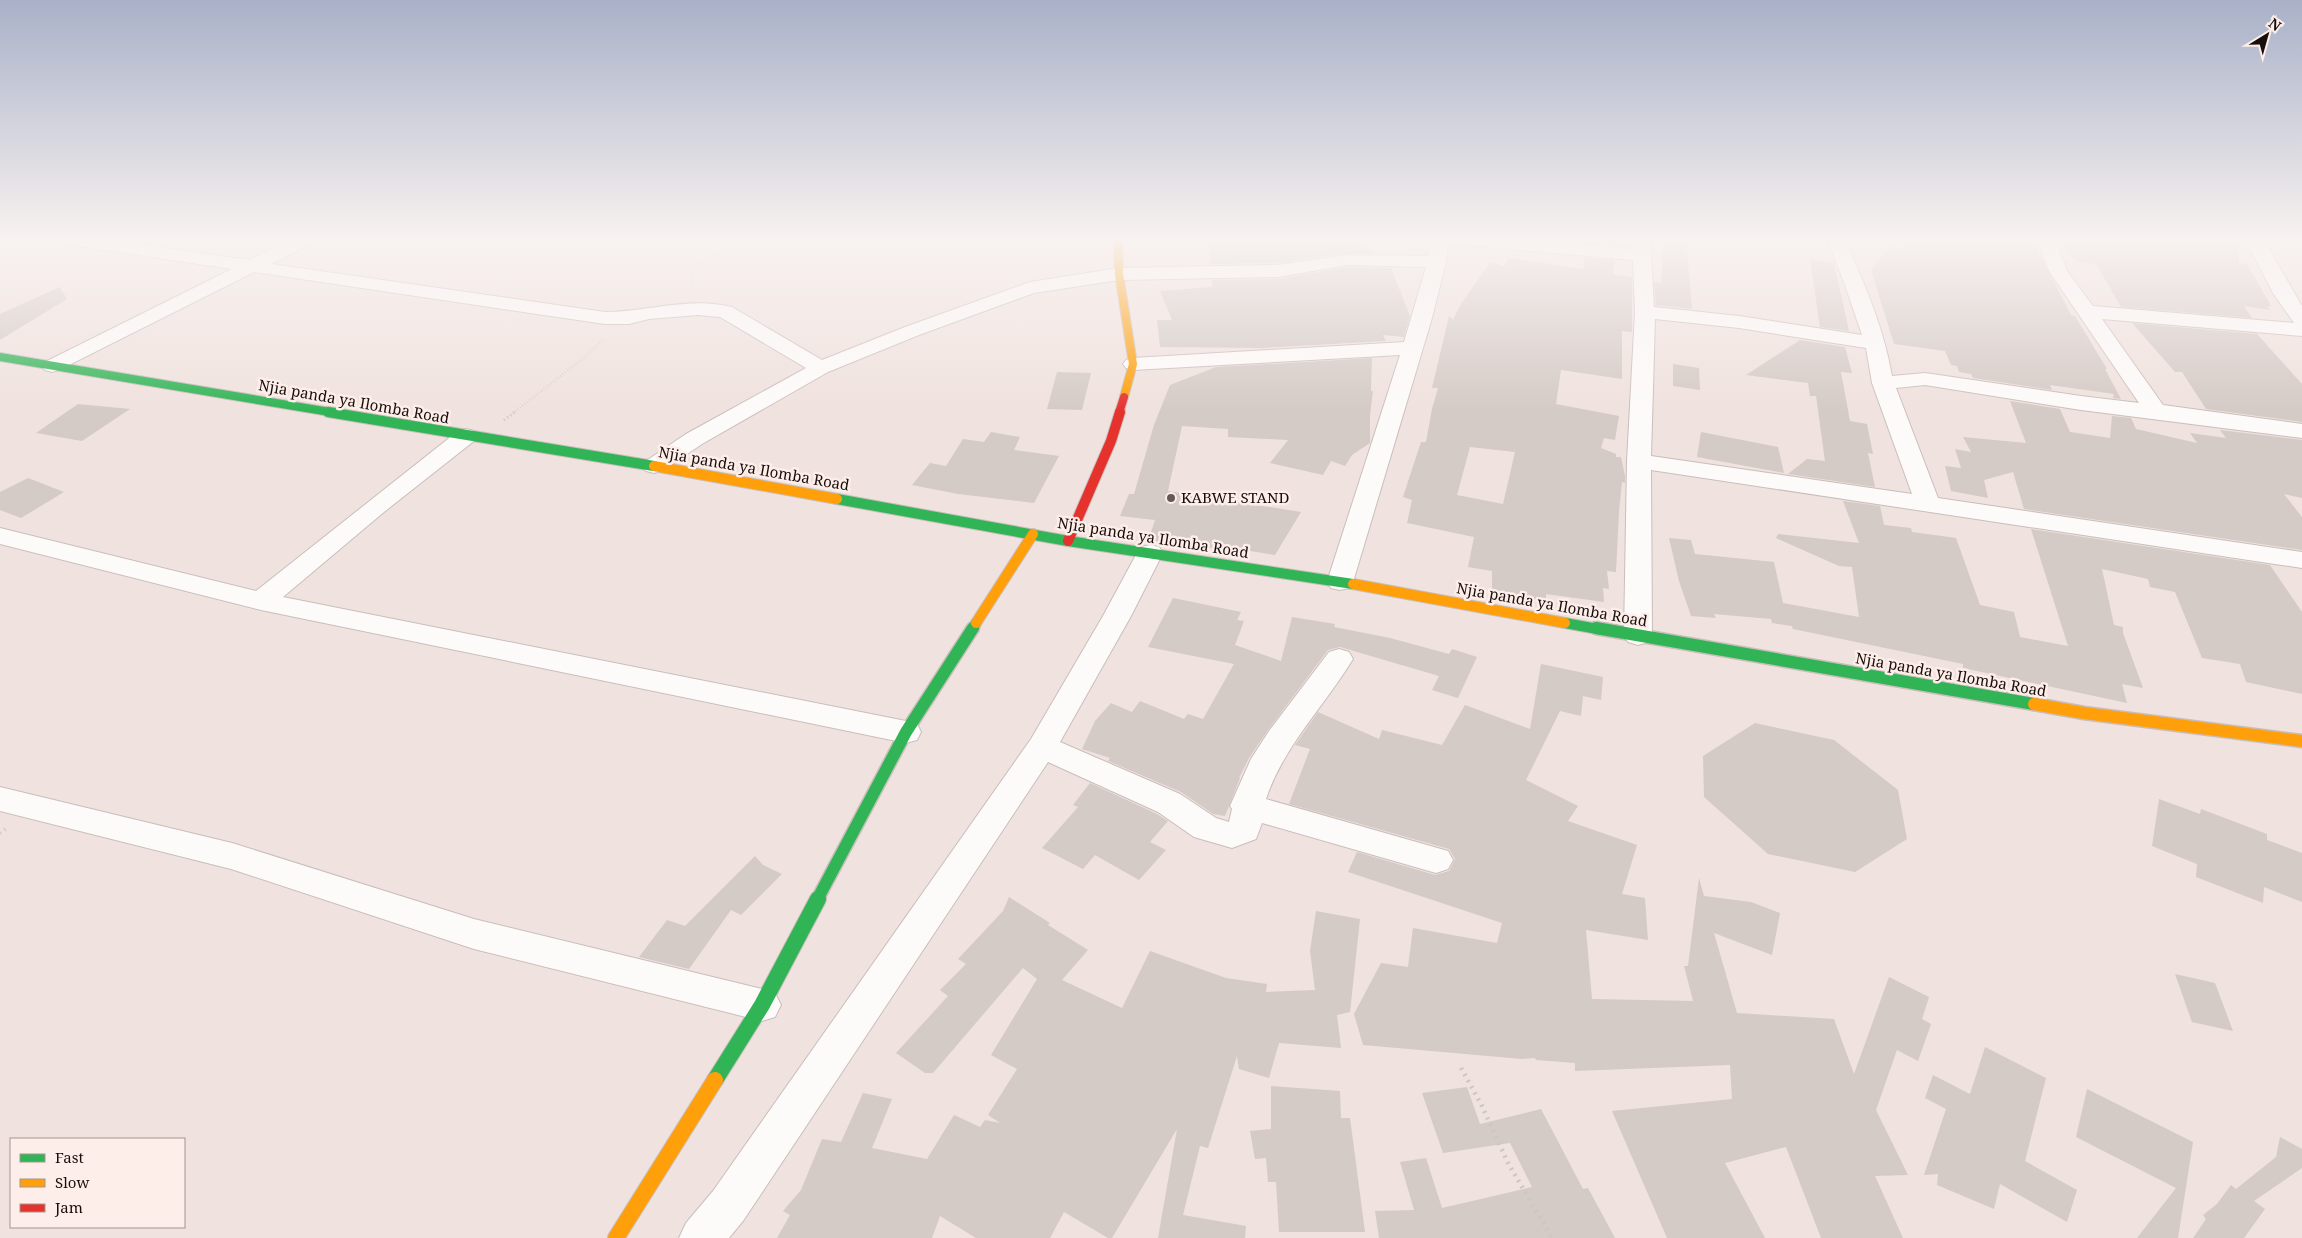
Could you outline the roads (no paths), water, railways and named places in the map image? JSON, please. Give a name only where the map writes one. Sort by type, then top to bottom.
[{"type":"main road","points":[[1068,541],[1111,441],[1132,364],[1122,297]]},
{"type":"main road","name":"Njia panda ya Ilomba Road","points":[[3,359],[654,466],[1068,541],[1340,582],[1638,636],[2084,713],[2302,741]]},
{"type":"main road","points":[[616,1238],[762,1005],[906,732],[1033,534]]},
{"type":"street","points":[[52,366],[192,297]]},
{"type":"street","points":[[462,297],[605,318],[629,318],[649,313],[698,309],[725,311],[821,368]]},
{"type":"street","points":[[654,466],[694,439],[821,368],[912,331],[1006,297]]},
{"type":"street","points":[[1340,582],[1384,445],[1427,297]]},
{"type":"street","points":[[1638,636],[1639,461],[1645,312],[1644,297]]},
{"type":"street","points":[[1859,297],[1884,383],[1928,505]]},
{"type":"street","points":[[2077,297],[2131,377],[2156,410]]},
{"type":"street","points":[[2286,297],[2302,320]]},
{"type":"street","points":[[1645,312],[1739,322],[1875,349],[1925,379]]},
{"type":"street","points":[[2089,312],[2302,330]]},
{"type":"street","points":[[1132,364],[1413,348]]},
{"type":"street","points":[[1884,383],[1925,379],[2080,403],[2156,410],[2302,431]]},
{"type":"street","points":[[261,601],[375,507],[475,438]]},
{"type":"street","points":[[1639,461],[2302,560]]},
{"type":"street","points":[[0,536],[261,601],[906,732]]},
{"type":"street","points":[[701,1238],[728,1206],[1042,747],[1117,616],[1150,552]]},
{"type":"street","points":[[1042,747],[1169,803],[1206,828],[1232,835],[1240,833],[1244,830],[1246,806],[1256,778],[1272,748],[1288,723],[1312,696],[1339,659]]},
{"type":"street","points":[[0,800],[232,856],[474,934],[762,1005]]},
{"type":"street","points":[[1246,806],[1436,860]]},
{"type":"place","name":"KABWE STAND","points":[[1171,498]]}]
